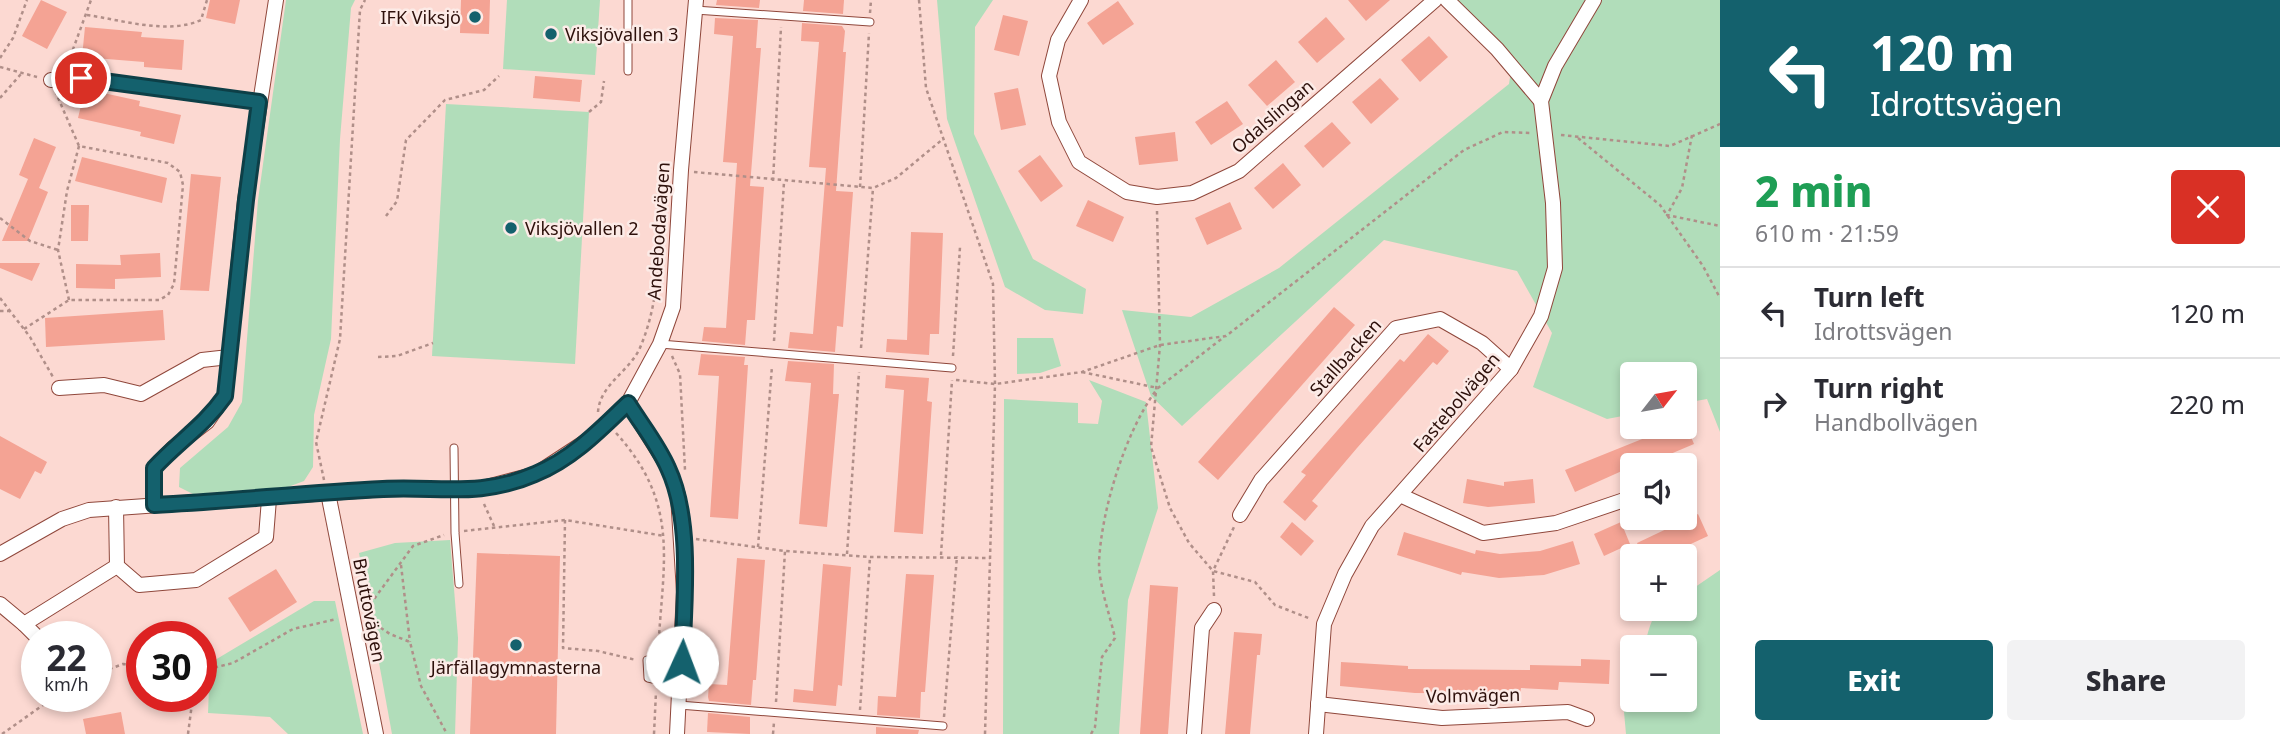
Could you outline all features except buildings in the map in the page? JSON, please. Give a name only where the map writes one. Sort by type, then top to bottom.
[{"type":"street","points":[[154,505],[154,468],[173,448],[207,422],[225,396],[259,102],[276,0]]},
{"type":"street","name":"Odalslingan","points":[[1081,0],[1058,40],[1049,76],[1059,122],[1079,162],[1127,192],[1157,197],[1192,193],[1239,171],[1435,0]]},
{"type":"street","points":[[1447,0],[1497,48],[1541,101]]},
{"type":"street","name":"Fastebolvägen","points":[[1316,734],[1324,624],[1345,574],[1372,526],[1402,496],[1511,369],[1541,316],[1555,268],[1553,203],[1541,101],[1555,66],[1594,0]]},
{"type":"street","name":"Andebodavägen","points":[[0,554],[62,519],[89,510],[386,489],[454,492],[501,485],[536,474],[572,453],[628,403],[660,344],[673,307],[695,5]]},
{"type":"street","points":[[51,80],[81,78],[259,102]]},
{"type":"street","name":"Stallbacken","points":[[1240,514],[1261,480],[1396,328],[1440,319],[1482,343],[1511,369]]},
{"type":"street","points":[[60,388],[104,385],[141,394],[202,360],[229,357]]},
{"type":"street","points":[[628,403],[668,467],[678,495],[682,537],[681,685],[677,734]]},
{"type":"street","name":"Bruttovägen","points":[[328,493],[357,615],[376,734]]},
{"type":"street","points":[[1402,496],[1483,533],[1556,523],[1620,501]]},
{"type":"street","points":[[116,507],[117,566],[139,585],[196,580],[266,537],[269,499]]},
{"type":"street","points":[[29,621],[117,566]]},
{"type":"street","points":[[0,604],[21,622]]},
{"type":"street","points":[[1194,734],[1202,628],[1214,610]]},
{"type":"street","name":"Volmvägen","points":[[1318,704],[1442,718],[1568,712],[1587,719]]},
{"type":"lane","points":[[628,0],[628,71]]},
{"type":"lane","points":[[695,5],[782,16],[870,22]]},
{"type":"lane","points":[[660,344],[952,368]]},
{"type":"lane","points":[[454,448],[455,533],[459,584]]},
{"type":"lane","points":[[647,661],[648,678],[681,685]]},
{"type":"lane","points":[[680,705],[943,726]]},
{"type":"path","points":[[0,58],[10,42],[27,0]]},
{"type":"path","points":[[51,80],[69,62],[91,0]]},
{"type":"path","points":[[87,15],[189,26],[201,20],[207,0]]},
{"type":"path","points":[[328,493],[316,442],[340,339],[359,23],[360,10],[365,0]]},
{"type":"path","points":[[860,187],[871,0]]},
{"type":"path","points":[[919,0],[926,88],[993,284],[995,384],[985,734]]},
{"type":"path","points":[[773,181],[782,16]]},
{"type":"path","points":[[0,67],[51,80]]},
{"type":"path","points":[[1,96],[22,74]]},
{"type":"path","points":[[386,216],[397,201],[406,139],[446,100],[484,90],[499,76]]},
{"type":"path","points":[[51,80],[79,146],[67,191],[58,250],[69,300]]},
{"type":"path","points":[[589,112],[601,102],[604,81]]},
{"type":"path","points":[[1091,734],[1095,727],[1102,657],[1115,638],[1099,564],[1110,501],[1139,413],[1158,388],[1464,150],[1503,132],[1670,146],[1720,124]]},
{"type":"path","points":[[1667,215],[1682,188],[1692,135]]},
{"type":"path","points":[[1577,137],[1660,205],[1703,266],[1720,298]]},
{"type":"path","points":[[681,170],[773,181],[873,188],[896,178],[943,139]]},
{"type":"path","points":[[24,328],[69,300],[159,300],[168,295],[173,285],[182,204],[183,185],[180,172],[169,163],[79,146]]},
{"type":"path","points":[[758,547],[784,182]]},
{"type":"path","points":[[847,554],[873,188]]},
{"type":"path","points":[[1157,197],[1160,345],[1151,447],[1170,508],[1189,543],[1213,571],[1255,582],[1275,605],[1324,624]]},
{"type":"path","points":[[1667,215],[1720,226]]},
{"type":"path","points":[[0,218],[30,241],[58,250]]},
{"type":"path","points":[[941,555],[960,247]]},
{"type":"path","points":[[0,298],[24,328],[60,388]]},
{"type":"path","points":[[0,311],[10,311]]},
{"type":"path","points":[[952,379],[995,384],[1082,372],[1160,345],[1226,336]]},
{"type":"path","points":[[378,357],[397,356],[433,343]]},
{"type":"path","points":[[660,344],[677,361],[680,374],[686,481]]},
{"type":"path","points":[[1082,372],[1158,388]]},
{"type":"path","points":[[593,422],[600,414]]},
{"type":"path","points":[[324,478],[335,478]]},
{"type":"path","points":[[1214,610],[1213,571],[1240,514]]},
{"type":"path","points":[[217,667],[233,663],[293,629],[357,615],[367,610],[413,546],[455,533],[565,520],[785,551],[870,557],[941,555],[990,558]]},
{"type":"path","points":[[565,520],[563,648],[647,661]]},
{"type":"path","points":[[774,712],[785,551]]},
{"type":"path","points":[[943,726],[957,556]]},
{"type":"path","points":[[859,719],[870,557]]},
{"type":"path","points":[[401,563],[410,642],[421,686],[447,734]]},
{"type":"path","points":[[357,615],[410,642]]},
{"type":"path","points":[[2,734],[33,712]]},
{"type":"path","points":[[188,734],[191,712]]},
{"type":"green space","points":[[286,0],[355,0],[351,8],[340,139],[331,339],[314,415],[313,467],[304,481],[288,487],[193,494],[179,487],[180,468],[228,427],[242,402],[258,200]]},
{"type":"green space","name":"Viksjövallen 3","points":[[507,0],[600,0],[595,75],[503,69]]},
{"type":"green space","points":[[937,0],[993,0],[975,27],[974,134],[1033,259],[1086,289],[1083,314],[1045,310],[1005,287],[947,119]]},
{"type":"green space","points":[[1457,0],[1720,0],[1720,432],[1707,399],[1698,401],[1698,362],[1620,362],[1620,416],[1607,419],[1533,387],[1552,333],[1517,271],[1384,240],[1182,426],[1151,396],[1122,310],[1191,317],[1279,268],[1509,84],[1513,57]]},
{"type":"green space","name":"Viksjövallen 2","points":[[446,104],[589,112],[575,364],[432,356]]},
{"type":"green space","points":[[1017,338],[1053,338],[1061,366],[1040,373],[1017,374]]},
{"type":"green space","points":[[1089,380],[1146,402],[1158,508],[1128,600],[1119,734],[1003,734],[1004,399],[1078,403],[1078,423],[1098,424],[1102,401]]},
{"type":"green space","points":[[450,540],[458,638],[455,734],[392,734],[359,553],[395,543]]},
{"type":"green space","points":[[1720,570],[1720,734],[1626,734],[1624,712],[1697,712],[1697,635],[1647,635],[1653,621],[1697,621],[1697,586]]},
{"type":"green space","points":[[314,601],[335,601],[363,734],[288,734],[270,717],[208,713],[217,712],[217,659]]},
{"type":"place","name":"IFK Viksjö","points":[[475,17]]},
{"type":"place","name":"Viksjövallen 3","points":[[551,34]]},
{"type":"place","name":"Viksjövallen 2","points":[[511,228]]},
{"type":"place","name":"Järfällagymnasterna","points":[[516,645]]},
{"type":"route","points":[[81,78],[259,102],[225,396],[207,422],[173,448],[154,468],[154,505],[386,489],[454,492],[501,485],[536,474],[572,453],[628,403],[668,467],[678,495],[684,592],[682,662]]}]
